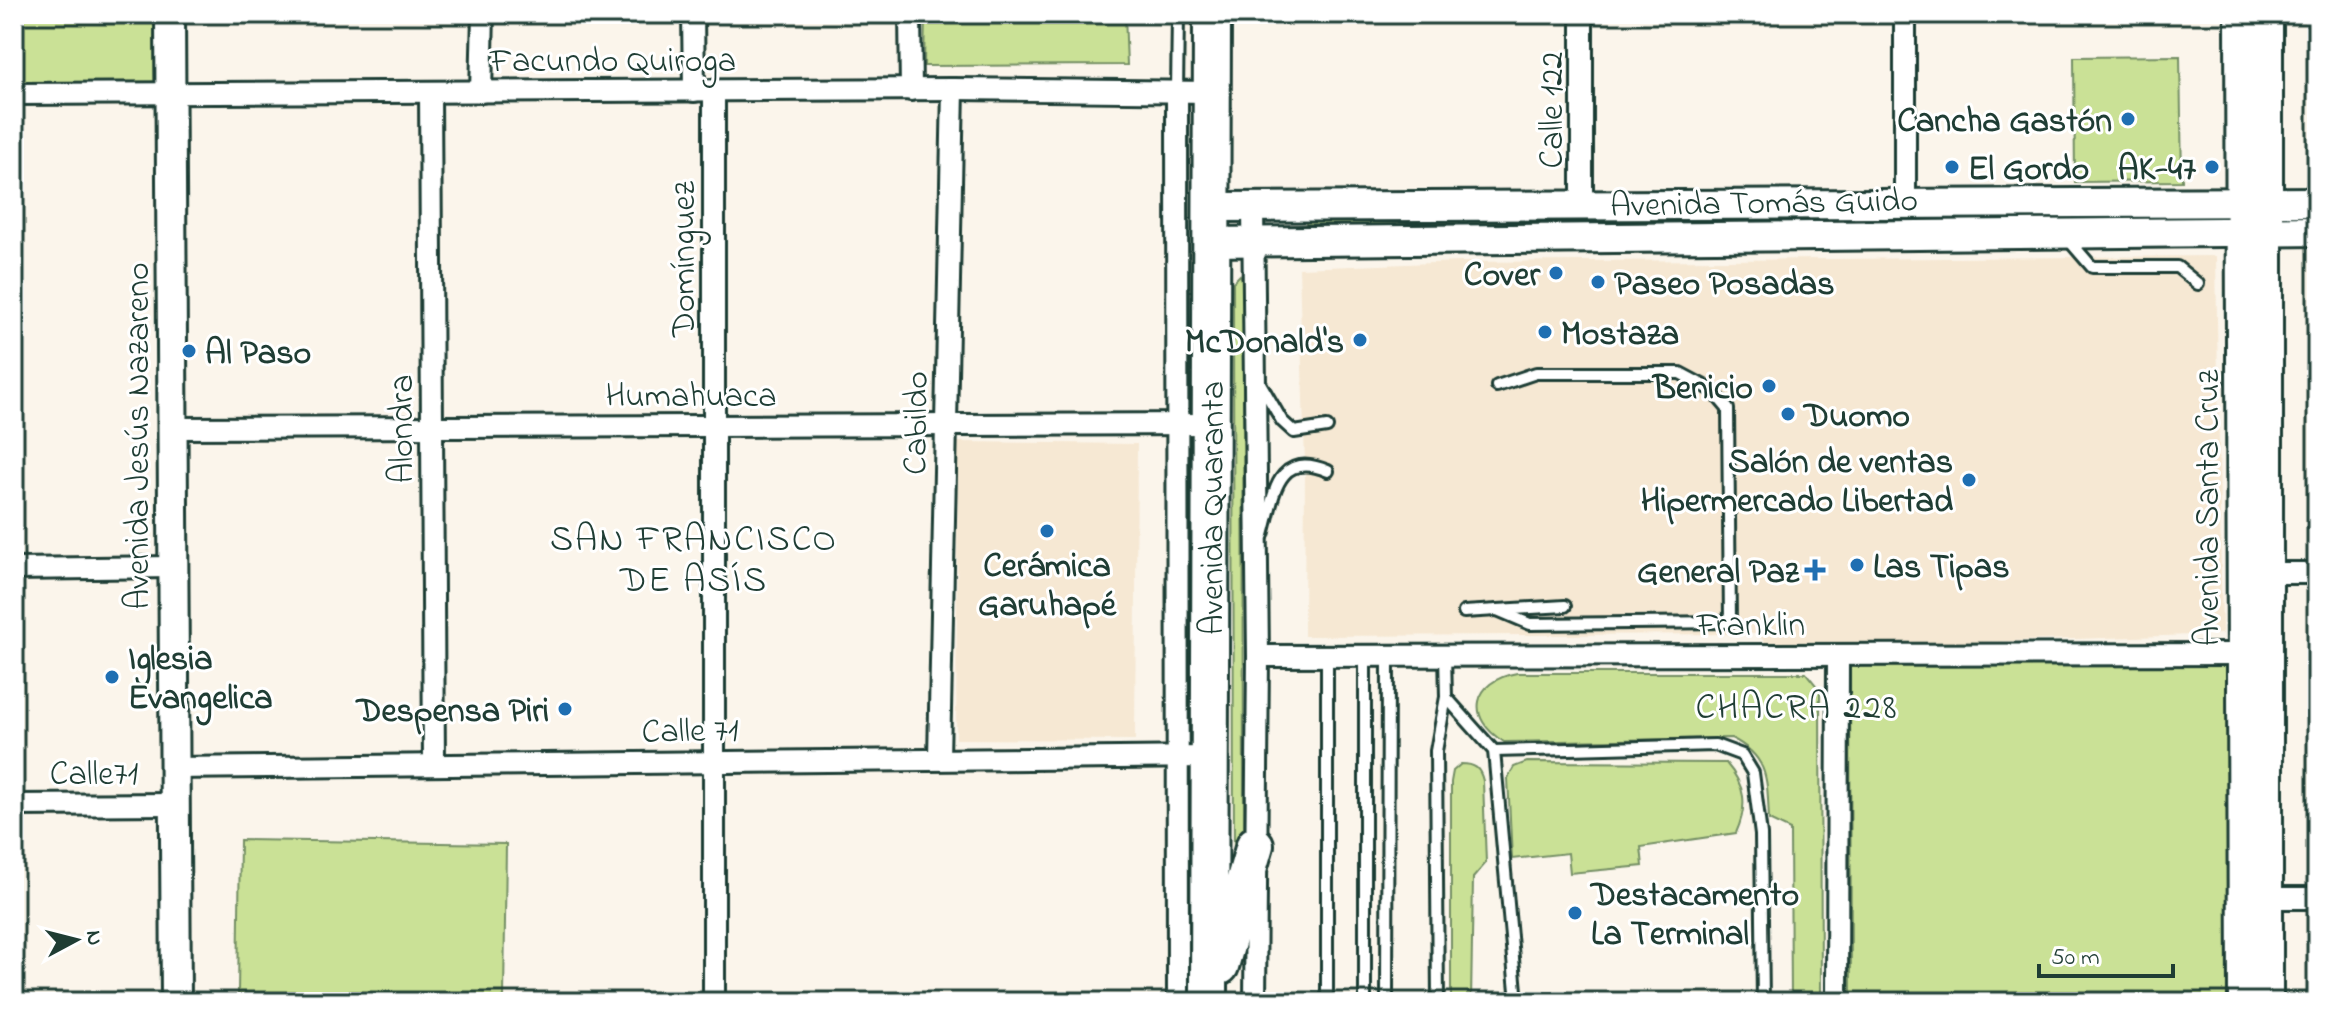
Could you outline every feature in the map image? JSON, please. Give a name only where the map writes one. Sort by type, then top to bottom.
[{"type":"highway","name":"Avenida Quaranta","points":[[1209,1002],[1194,756],[1195,424],[1211,225],[1194,92],[1212,14]]},
{"type":"highway","points":[[1209,1002],[1255,845]]},
{"type":"main road","name":"Avenida Jesús Nazareno","points":[[170,14],[176,1002]]},
{"type":"main road","name":"Avenida Santa Cruz","points":[[2240,14],[2255,202],[2268,232],[2268,1002]]},
{"type":"main road","name":"Avenida Santa Cruz","points":[[2243,1002],[2239,232],[2255,202],[2268,14]]},
{"type":"main road","name":"Avenida Tomás Guido","points":[[1211,225],[1253,207],[2317,202]]},
{"type":"main road","name":"Avenida Tomás Guido","points":[[1211,225],[1254,242],[2317,231]]},
{"type":"street","points":[[481,92],[483,14]]},
{"type":"street","name":"Domínguez","points":[[693,14],[704,91],[714,426],[714,1002]]},
{"type":"street","points":[[910,14],[911,90]]},
{"type":"street","name":"Calle 122","points":[[1582,14],[1582,205]]},
{"type":"street","points":[[1905,14],[1905,204]]},
{"type":"street","name":"Facundo Quiroga","points":[[14,94],[953,89],[1194,92]]},
{"type":"street","name":"Cabildo","points":[[939,758],[953,89]]},
{"type":"street","name":"Alondra","points":[[430,92],[434,765]]},
{"type":"street","points":[[1194,92],[1195,424]]},
{"type":"street","points":[[1253,207],[1258,656],[1255,1002]]},
{"type":"street","name":"Humahuaca","points":[[172,428],[1195,424]]},
{"type":"street","points":[[14,569],[172,567]]},
{"type":"street","points":[[2268,573],[2317,573]]},
{"type":"street","name":"Franklin","points":[[1258,656],[2243,654]]},
{"type":"street","points":[[1837,1002],[1838,655]]},
{"type":"street","points":[[1178,1002],[1194,756]]},
{"type":"street","name":"Calle 71","points":[[173,768],[1194,756]]},
{"type":"street","name":"Calle71","points":[[14,805],[174,804]]},
{"type":"street","points":[[2268,898],[2317,898]]},
{"type":"lane","points":[[1178,14],[1194,92]]},
{"type":"lane","points":[[2063,234],[2092,267],[2177,267],[2198,284]]},
{"type":"lane","points":[[1255,372],[1270,405],[1294,432],[1327,427]]},
{"type":"lane","points":[[1497,386],[1536,373],[1680,373],[1712,390],[1728,409],[1730,622],[1530,624],[1497,610]]},
{"type":"lane","points":[[1257,557],[1278,480],[1286,470],[1297,465],[1314,465],[1328,471]]},
{"type":"lane","points":[[1464,612],[1565,606]]},
{"type":"lane","points":[[1327,655],[1327,1002]]},
{"type":"lane","points":[[1365,655],[1365,1002]]},
{"type":"lane","points":[[1387,1002],[1388,655]]},
{"type":"lane","points":[[1438,1002],[1436,751],[1446,697],[1445,655]]},
{"type":"lane","points":[[1446,697],[1494,751],[1517,1002]]},
{"type":"lane","points":[[1494,751],[1715,745],[1742,755],[1753,773],[1761,835],[1763,1002]]},
{"type":"shaded area","points":[[2216,256],[2222,634],[1772,649],[1757,634],[1304,636],[1305,465],[1299,268],[1460,262]]},
{"type":"shaded area","name":"Cerámica Garuhapé","points":[[958,442],[1137,444],[1135,740],[956,739]]},
{"type":"green space","points":[[14,14],[154,14],[155,82],[14,84]]},
{"type":"green space","points":[[925,14],[1125,14],[1127,65],[924,66]]},
{"type":"green space","name":"Cancha Gastón","points":[[2180,56],[2182,181],[2075,182],[2074,57]]},
{"type":"green space","points":[[2212,210],[2212,223],[1306,225],[1305,211]]},
{"type":"green space","points":[[1240,275],[1243,281],[1244,844],[1234,907],[1233,282]]},
{"type":"green space","points":[[1850,664],[2230,664],[2231,1002],[1851,1002]]},
{"type":"green space","points":[[1517,673],[1806,673],[1820,690],[1821,1002],[1791,1002],[1790,830],[1769,820],[1764,772],[1753,753],[1731,738],[1504,742],[1483,722],[1479,702],[1490,684]]},
{"type":"green space","points":[[1527,762],[1726,763],[1741,788],[1742,814],[1736,833],[1641,847],[1643,866],[1570,873],[1568,853],[1512,859],[1508,778],[1514,767]]},
{"type":"green space","points":[[1461,764],[1476,768],[1483,781],[1486,863],[1473,878],[1471,1002],[1451,1002],[1451,782],[1453,771]]},
{"type":"green space","points":[[240,840],[506,844],[504,998],[238,994]]},
{"type":"place","name":"Cancha Gastón","points":[[2128,119]]},
{"type":"place","name":"El Gordo","points":[[1952,167]]},
{"type":"place","name":"AK-47","points":[[2212,167]]},
{"type":"place","name":"Cover","points":[[1556,273]]},
{"type":"place","name":"Paseo Posadas","points":[[1598,282]]},
{"type":"place","name":"Mostaza","points":[[1545,332]]},
{"type":"place","name":"McDonald's","points":[[1360,340]]},
{"type":"place","name":"Al Paso","points":[[189,351]]},
{"type":"place","name":"Benicio","points":[[1769,386]]},
{"type":"place","name":"Duomo","points":[[1788,414]]},
{"type":"place","name":"Salón de ventas Hipermercado Libertad","points":[[1969,480]]},
{"type":"place","name":"Cerámica Garuhapé","points":[[1047,531]]},
{"type":"place","name":"Las Tipas","points":[[1857,565]]},
{"type":"place","name":"General Paz","points":[[1815,570]]},
{"type":"place","name":"Iglesia Evangelica","points":[[112,677]]},
{"type":"place","name":"Despensa Piri","points":[[565,709]]},
{"type":"place","name":"Destacamento La Terminal","points":[[1575,913]]},
{"type":"district","name":"SAN FRANCISCO DE ASÍS","points":[[694,558]]},
{"type":"district","name":"CHACRA 228","points":[[1797,705]]}]
